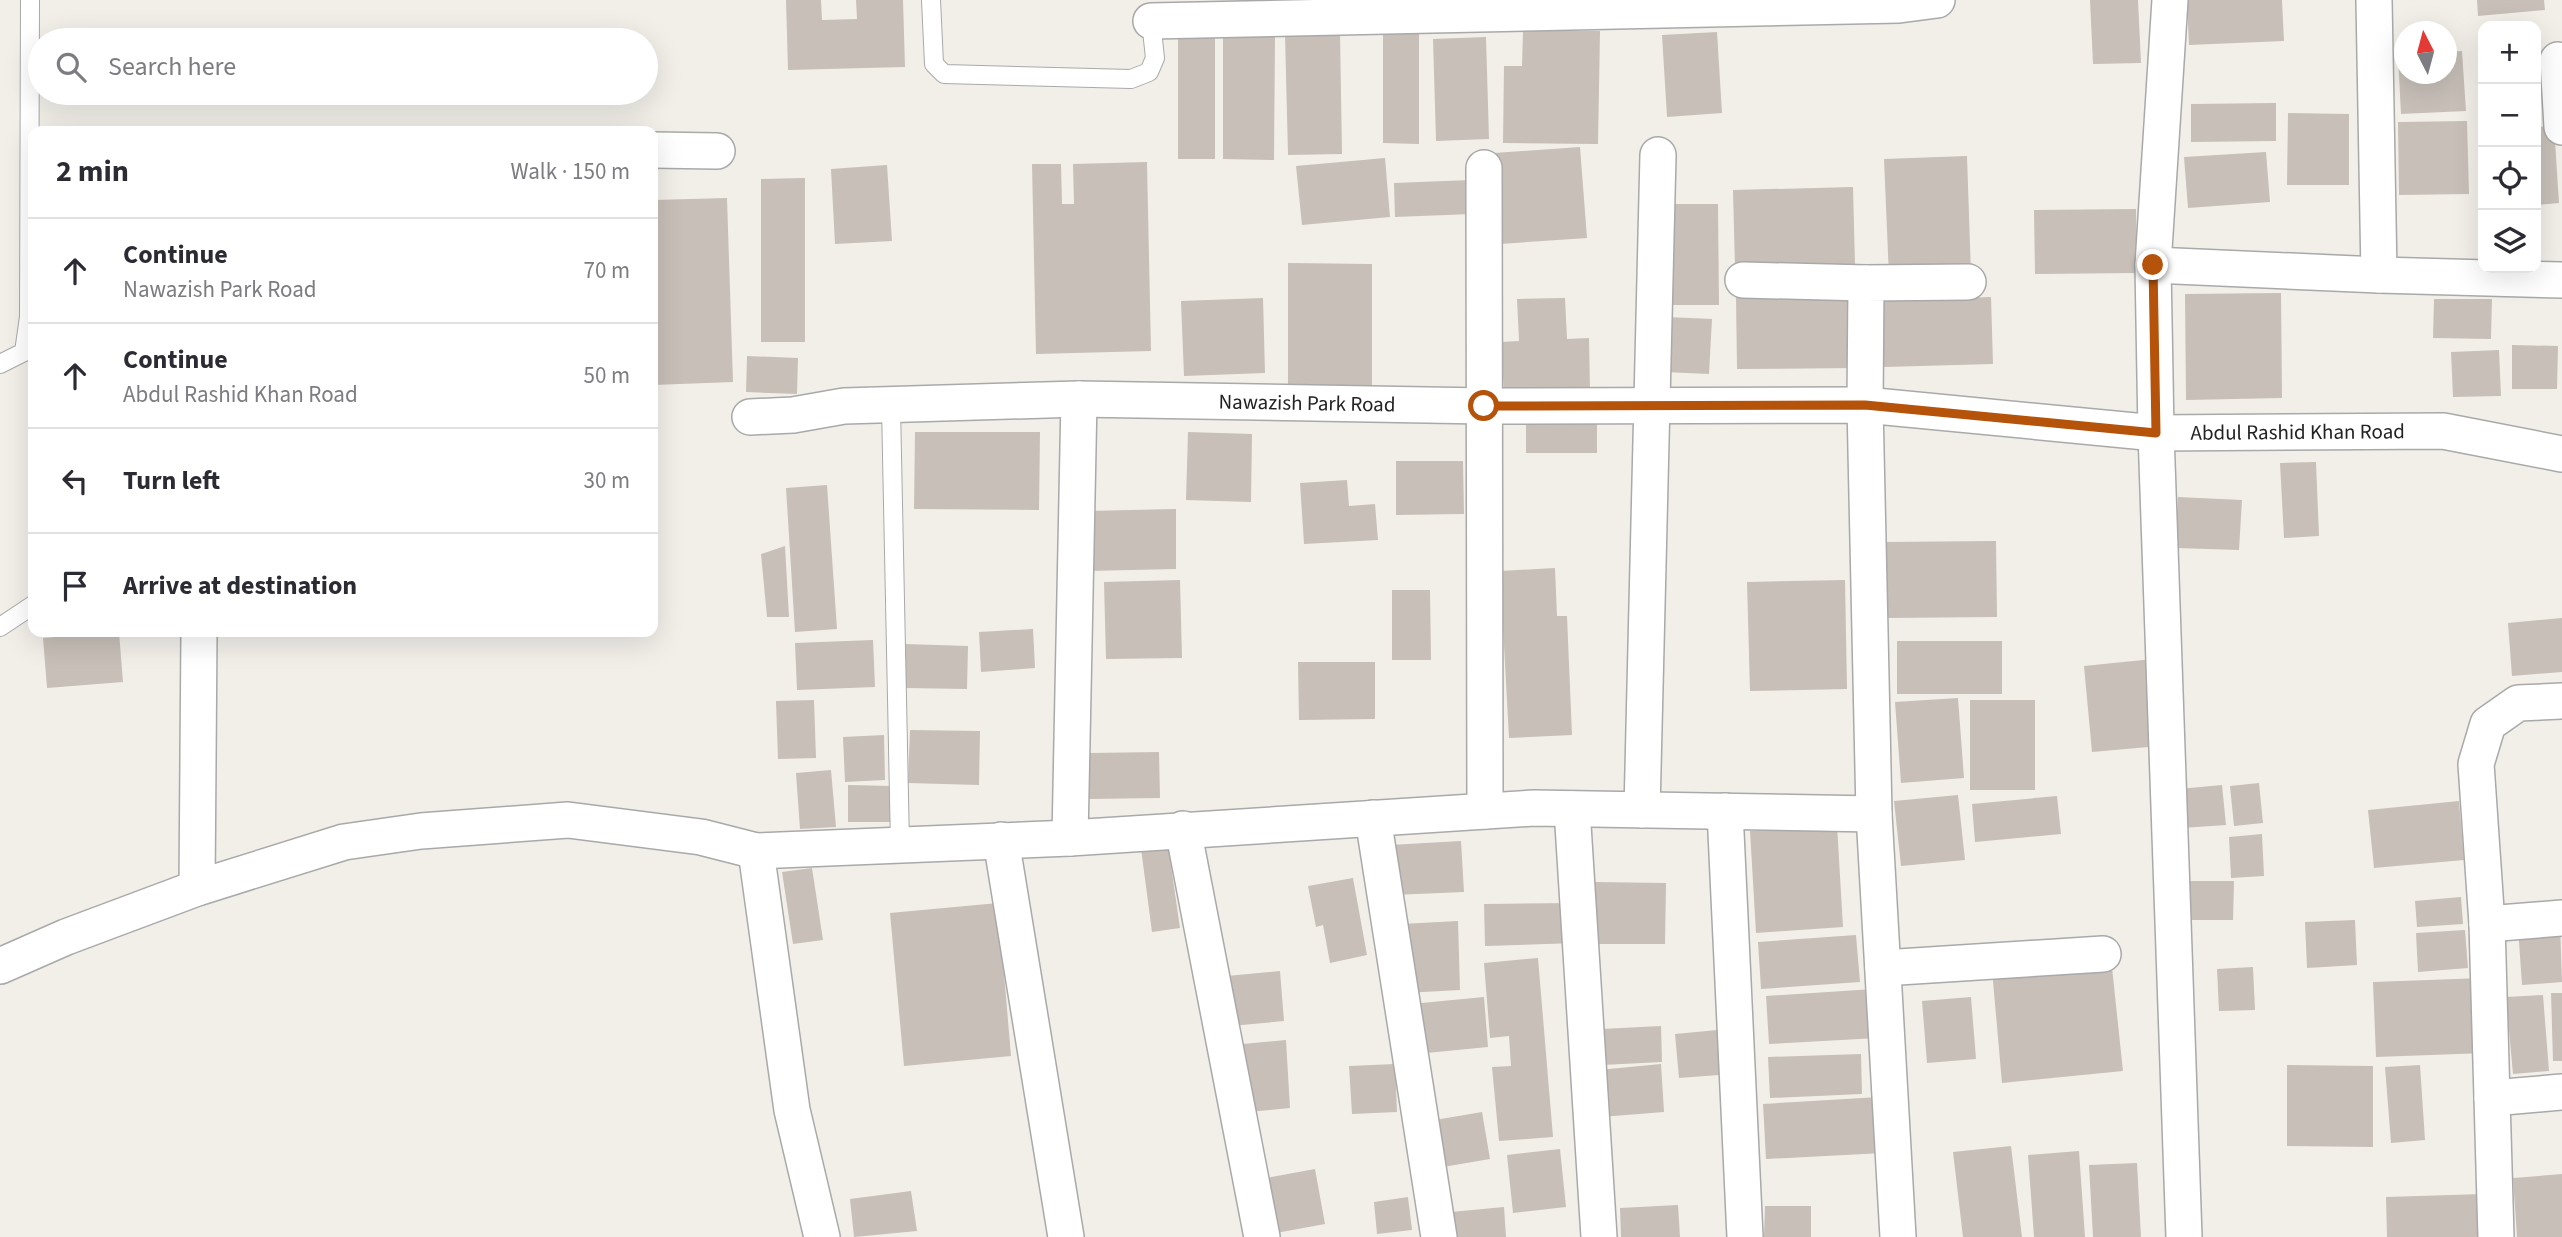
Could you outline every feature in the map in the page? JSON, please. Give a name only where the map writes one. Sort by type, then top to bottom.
[{"type":"street","points":[[1151,21],[1899,5],[1937,0]]},
{"type":"street","points":[[2170,0],[2153,265],[2156,433],[2184,1237]]},
{"type":"street","points":[[2374,0],[2379,275]]},
{"type":"street","points":[[2558,60],[2562,127]]},
{"type":"street","points":[[658,150],[718,151]]},
{"type":"street","points":[[1642,810],[1658,155]]},
{"type":"street","points":[[1485,168],[1485,811]]},
{"type":"street","points":[[2153,265],[2562,280]]},
{"type":"street","points":[[1743,280],[1968,282]]},
{"type":"street","points":[[1866,283],[1865,405],[1874,814],[1898,1237]]},
{"type":"street","points":[[1070,838],[1079,399]]},
{"type":"street","name":"Nawazish Park Road","points":[[750,418],[793,415],[844,406],[1079,399],[1484,406],[1865,405]]},
{"type":"street","name":"Abdul Rashid Khan Road","points":[[1865,405],[2156,433],[2443,432],[2562,454]]},
{"type":"street","points":[[197,888],[198,637]]},
{"type":"street","points":[[2496,1237],[2487,924],[2476,764],[2488,724],[2518,703],[2562,701]]},
{"type":"street","points":[[0,966],[66,937],[197,888],[344,842],[421,831],[568,820],[701,837],[757,851],[1070,838],[1534,808],[1874,814]]},
{"type":"street","points":[[1572,809],[1599,1237]]},
{"type":"street","points":[[1725,811],[1745,1237]]},
{"type":"street","points":[[1373,818],[1439,1237]]},
{"type":"street","points":[[1183,829],[1262,1237]]},
{"type":"street","points":[[1001,840],[1066,1237]]},
{"type":"street","points":[[757,851],[792,1110],[822,1237]]},
{"type":"street","points":[[2487,924],[2562,918]]},
{"type":"street","points":[[1883,968],[2103,954]]},
{"type":"street","points":[[2492,1098],[2562,1092]]},
{"type":"lane","points":[[30,0],[30,28]]},
{"type":"lane","points":[[931,0],[934,64],[944,74],[1131,79],[1149,72],[1155,58],[1151,21]]},
{"type":"lane","points":[[30,105],[30,126]]},
{"type":"lane","points":[[0,364],[24,352],[28,324]]},
{"type":"lane","points":[[891,406],[900,845]]},
{"type":"lane","points":[[0,626],[28,608]]},
{"type":"building","points":[[786,0],[821,0],[822,20],[857,19],[856,0],[903,0],[905,67],[788,70]]},
{"type":"building","points":[[2090,0],[2138,0],[2141,63],[2093,64]]},
{"type":"building","points":[[2187,0],[2282,0],[2284,41],[2189,45]]},
{"type":"building","points":[[2477,0],[2544,0],[2545,10],[2478,16]]},
{"type":"building","points":[[1523,31],[1600,31],[1598,144],[1503,143],[1504,66],[1522,66]]},
{"type":"building","points":[[1340,32],[1342,154],[1288,155],[1285,34]]},
{"type":"building","points":[[1717,32],[1722,113],[1667,117],[1662,35]]},
{"type":"building","points":[[1383,34],[1419,34],[1419,144],[1383,143]]},
{"type":"building","points":[[1178,36],[1215,36],[1215,159],[1178,159]]},
{"type":"building","points":[[1223,37],[1275,37],[1274,160],[1223,159]]},
{"type":"building","points":[[1486,37],[1489,139],[1436,141],[1433,39]]},
{"type":"building","points":[[2457,51],[2462,51],[2466,111],[2401,114],[2399,84],[2457,84]]},
{"type":"building","points":[[2276,103],[2276,141],[2191,142],[2191,104]]},
{"type":"building","points":[[2288,113],[2349,114],[2349,185],[2287,185]]},
{"type":"building","points":[[2467,121],[2469,194],[2399,195],[2398,122]]},
{"type":"building","points":[[2554,126],[2559,203],[2541,205],[2541,127]]},
{"type":"building","points":[[1580,147],[1587,238],[1500,244],[1494,153]]},
{"type":"building","points":[[2266,152],[2270,202],[2188,208],[2184,157]]},
{"type":"building","points":[[1967,156],[1971,274],[1889,277],[1884,159]]},
{"type":"building","points":[[1385,158],[1390,217],[1302,225],[1296,166]]},
{"type":"building","points":[[1147,162],[1151,351],[1036,354],[1032,164],[1061,164],[1062,204],[1074,204],[1073,164]]},
{"type":"building","points":[[887,165],[892,241],[835,244],[831,169]]},
{"type":"building","points":[[805,178],[805,342],[761,342],[761,179]]},
{"type":"building","points":[[1471,180],[1472,214],[1395,217],[1394,183]]},
{"type":"building","points":[[1853,187],[1855,264],[1735,268],[1733,190]]},
{"type":"building","points":[[727,198],[733,382],[658,385],[658,200]]},
{"type":"building","points":[[1667,204],[1718,204],[1719,305],[1668,305]]},
{"type":"building","points":[[2136,209],[2137,273],[2035,274],[2034,210]]},
{"type":"building","points":[[1288,263],[1372,264],[1372,386],[1288,386]]},
{"type":"building","points":[[2281,293],[2282,398],[2186,400],[2185,294]]},
{"type":"building","points":[[1856,294],[1857,368],[1737,369],[1736,296]]},
{"type":"building","points":[[1991,297],[1993,364],[1884,367],[1882,301]]},
{"type":"building","points":[[1263,298],[1265,373],[1184,376],[1181,301]]},
{"type":"building","points":[[1565,298],[1567,339],[1589,338],[1590,390],[1504,393],[1501,342],[1519,341],[1517,299]]},
{"type":"building","points":[[2434,299],[2492,299],[2491,339],[2433,338]]},
{"type":"building","points":[[1667,317],[1712,319],[1709,374],[1664,372]]},
{"type":"building","points":[[2512,345],[2558,346],[2557,389],[2512,389]]},
{"type":"building","points":[[2499,350],[2501,396],[2453,397],[2451,352]]},
{"type":"building","points":[[747,356],[798,358],[797,394],[746,392]]},
{"type":"building","points":[[1526,419],[1597,419],[1597,453],[1526,453]]},
{"type":"building","points":[[915,432],[1040,432],[1039,510],[914,509]]},
{"type":"building","points":[[1188,432],[1252,434],[1251,502],[1186,500]]},
{"type":"building","points":[[1396,461],[1463,461],[1464,514],[1396,515]]},
{"type":"building","points":[[2316,462],[2319,536],[2284,538],[2280,463]]},
{"type":"building","points":[[1347,480],[1349,506],[1375,504],[1378,540],[1304,544],[1300,483]]},
{"type":"building","points":[[827,485],[837,629],[795,632],[786,488]]},
{"type":"building","points":[[2178,497],[2242,500],[2239,550],[2175,548]]},
{"type":"building","points":[[1176,509],[1176,569],[1087,571],[1086,511]]},
{"type":"building","points":[[1996,541],[1997,617],[1886,618],[1885,542]]},
{"type":"building","points":[[785,546],[789,617],[767,617],[761,554]]},
{"type":"building","points":[[1555,568],[1557,616],[1567,616],[1572,735],[1509,738],[1500,571]]},
{"type":"building","points":[[1180,580],[1182,658],[1106,659],[1104,582]]},
{"type":"building","points":[[1845,580],[1847,689],[1750,691],[1747,582]]},
{"type":"building","points":[[1392,590],[1430,590],[1431,660],[1392,660]]},
{"type":"building","points":[[2562,618],[2562,672],[2512,676],[2508,623]]},
{"type":"building","points":[[1033,629],[1035,668],[981,672],[979,632]]},
{"type":"building","points":[[119,637],[123,682],[47,688],[43,638]]},
{"type":"building","points":[[873,640],[875,687],[797,690],[795,643]]},
{"type":"building","points":[[1897,641],[2002,641],[2002,694],[1897,694]]},
{"type":"building","points":[[905,644],[968,646],[967,689],[904,688]]},
{"type":"building","points":[[2153,659],[2160,746],[2092,752],[2084,666]]},
{"type":"building","points":[[1298,662],[1375,662],[1375,719],[1299,720]]},
{"type":"building","points":[[1958,698],[1964,778],[1901,783],[1895,702]]},
{"type":"building","points":[[814,700],[816,758],[778,759],[776,701]]},
{"type":"building","points":[[1970,700],[2035,700],[2035,790],[1970,790]]},
{"type":"building","points":[[910,730],[980,731],[979,785],[908,783]]},
{"type":"building","points":[[884,735],[885,780],[845,782],[843,737]]},
{"type":"building","points":[[1159,752],[1160,798],[1089,799],[1089,753]]},
{"type":"building","points":[[831,770],[836,827],[800,829],[796,773]]},
{"type":"building","points":[[2259,783],[2263,823],[2234,826],[2230,786]]},
{"type":"building","points":[[848,785],[893,786],[893,822],[848,822]]},
{"type":"building","points":[[2222,785],[2226,825],[2182,828],[2179,789]]},
{"type":"building","points":[[1958,795],[1965,860],[1901,866],[1894,801]]},
{"type":"building","points":[[2057,796],[2061,834],[1975,842],[1972,804]]},
{"type":"building","points":[[2459,801],[2464,860],[2374,868],[2368,810]]},
{"type":"building","points":[[1837,825],[1843,927],[1756,933],[1750,831]]},
{"type":"building","points":[[2262,834],[2264,876],[2231,878],[2229,837]]},
{"type":"building","points":[[1167,838],[1180,928],[1152,932],[1140,841]]},
{"type":"building","points":[[1461,841],[1464,892],[1393,895],[1390,845]]},
{"type":"building","points":[[812,868],[823,940],[793,944],[782,872]]},
{"type":"building","points":[[1353,878],[1367,955],[1330,963],[1323,925],[1316,927],[1308,886]]},
{"type":"building","points":[[2183,881],[2234,881],[2233,920],[2183,920]]},
{"type":"building","points":[[1593,882],[1666,883],[1665,944],[1593,944]]},
{"type":"building","points":[[2461,897],[2463,924],[2417,927],[2415,901]]},
{"type":"building","points":[[998,903],[1011,1056],[904,1066],[890,913]]},
{"type":"building","points":[[1575,903],[1576,943],[1485,946],[1484,904]]},
{"type":"building","points":[[2355,920],[2357,965],[2307,968],[2305,922]]},
{"type":"building","points":[[1458,921],[1460,990],[1404,993],[1401,924]]},
{"type":"building","points":[[2560,923],[2562,982],[2522,985],[2518,927]]},
{"type":"building","points":[[2465,930],[2468,968],[2418,972],[2416,933]]},
{"type":"building","points":[[1856,935],[1860,982],[1761,989],[1758,942]]},
{"type":"building","points":[[1538,958],[1553,1137],[1499,1141],[1492,1067],[1511,1066],[1509,1036],[1490,1038],[1484,963]]},
{"type":"building","points":[[2111,958],[2123,1071],[2002,1083],[1992,970]]},
{"type":"building","points":[[2253,967],[2255,1010],[2219,1011],[2217,969]]},
{"type":"building","points":[[1280,971],[1284,1021],[1231,1026],[1227,976]]},
{"type":"building","points":[[2483,978],[2486,1053],[2376,1057],[2373,982]]},
{"type":"building","points":[[1874,989],[1877,1038],[1769,1044],[1766,996]]},
{"type":"building","points":[[2551,993],[2562,993],[2562,1061],[2553,1061]]},
{"type":"building","points":[[2543,995],[2549,1071],[2513,1074],[2506,997]]},
{"type":"building","points":[[1484,997],[1488,1047],[1416,1054],[1411,1004]]},
{"type":"building","points":[[1971,997],[1976,1059],[1927,1063],[1922,1001]]},
{"type":"building","points":[[1661,1026],[1662,1062],[1602,1065],[1601,1029]]},
{"type":"building","points":[[1728,1029],[1732,1074],[1679,1078],[1675,1034]]},
{"type":"building","points":[[1286,1040],[1290,1108],[1248,1112],[1243,1044]]},
{"type":"building","points":[[1861,1054],[1862,1094],[1770,1098],[1768,1057]]},
{"type":"building","points":[[1395,1064],[1397,1112],[1352,1114],[1349,1066]]},
{"type":"building","points":[[1661,1064],[1664,1112],[1601,1117],[1598,1070]]},
{"type":"building","points":[[2287,1065],[2373,1066],[2373,1147],[2287,1146]]},
{"type":"building","points":[[2420,1065],[2425,1140],[2391,1143],[2385,1067]]},
{"type":"building","points":[[1879,1097],[1883,1153],[1766,1159],[1763,1104]]},
{"type":"building","points":[[1482,1112],[1490,1159],[1443,1167],[1435,1120]]},
{"type":"building","points":[[2011,1146],[2022,1237],[1963,1237],[1953,1152]]},
{"type":"building","points":[[1560,1149],[1566,1207],[1513,1213],[1507,1155]]},
{"type":"building","points":[[2079,1151],[2085,1237],[2034,1237],[2028,1155]]},
{"type":"building","points":[[2137,1163],[2141,1237],[2093,1237],[2089,1165]]},
{"type":"building","points":[[1315,1169],[1325,1224],[1276,1233],[1266,1178]]},
{"type":"building","points":[[2562,1174],[2562,1237],[2517,1237],[2513,1178]]},
{"type":"building","points":[[911,1191],[917,1231],[854,1237],[850,1199]]},
{"type":"building","points":[[2483,1194],[2484,1237],[2387,1237],[2386,1197]]},
{"type":"building","points":[[1408,1197],[1412,1230],[1377,1234],[1374,1202]]},
{"type":"building","points":[[1678,1205],[1680,1237],[1621,1237],[1620,1208]]},
{"type":"building","points":[[1765,1206],[1811,1206],[1811,1237],[1764,1237]]},
{"type":"building","points":[[1504,1207],[1506,1237],[1454,1237],[1451,1212]]},
{"type":"route","points":[[1484,406],[1865,405],[2156,433],[2153,265]]}]
